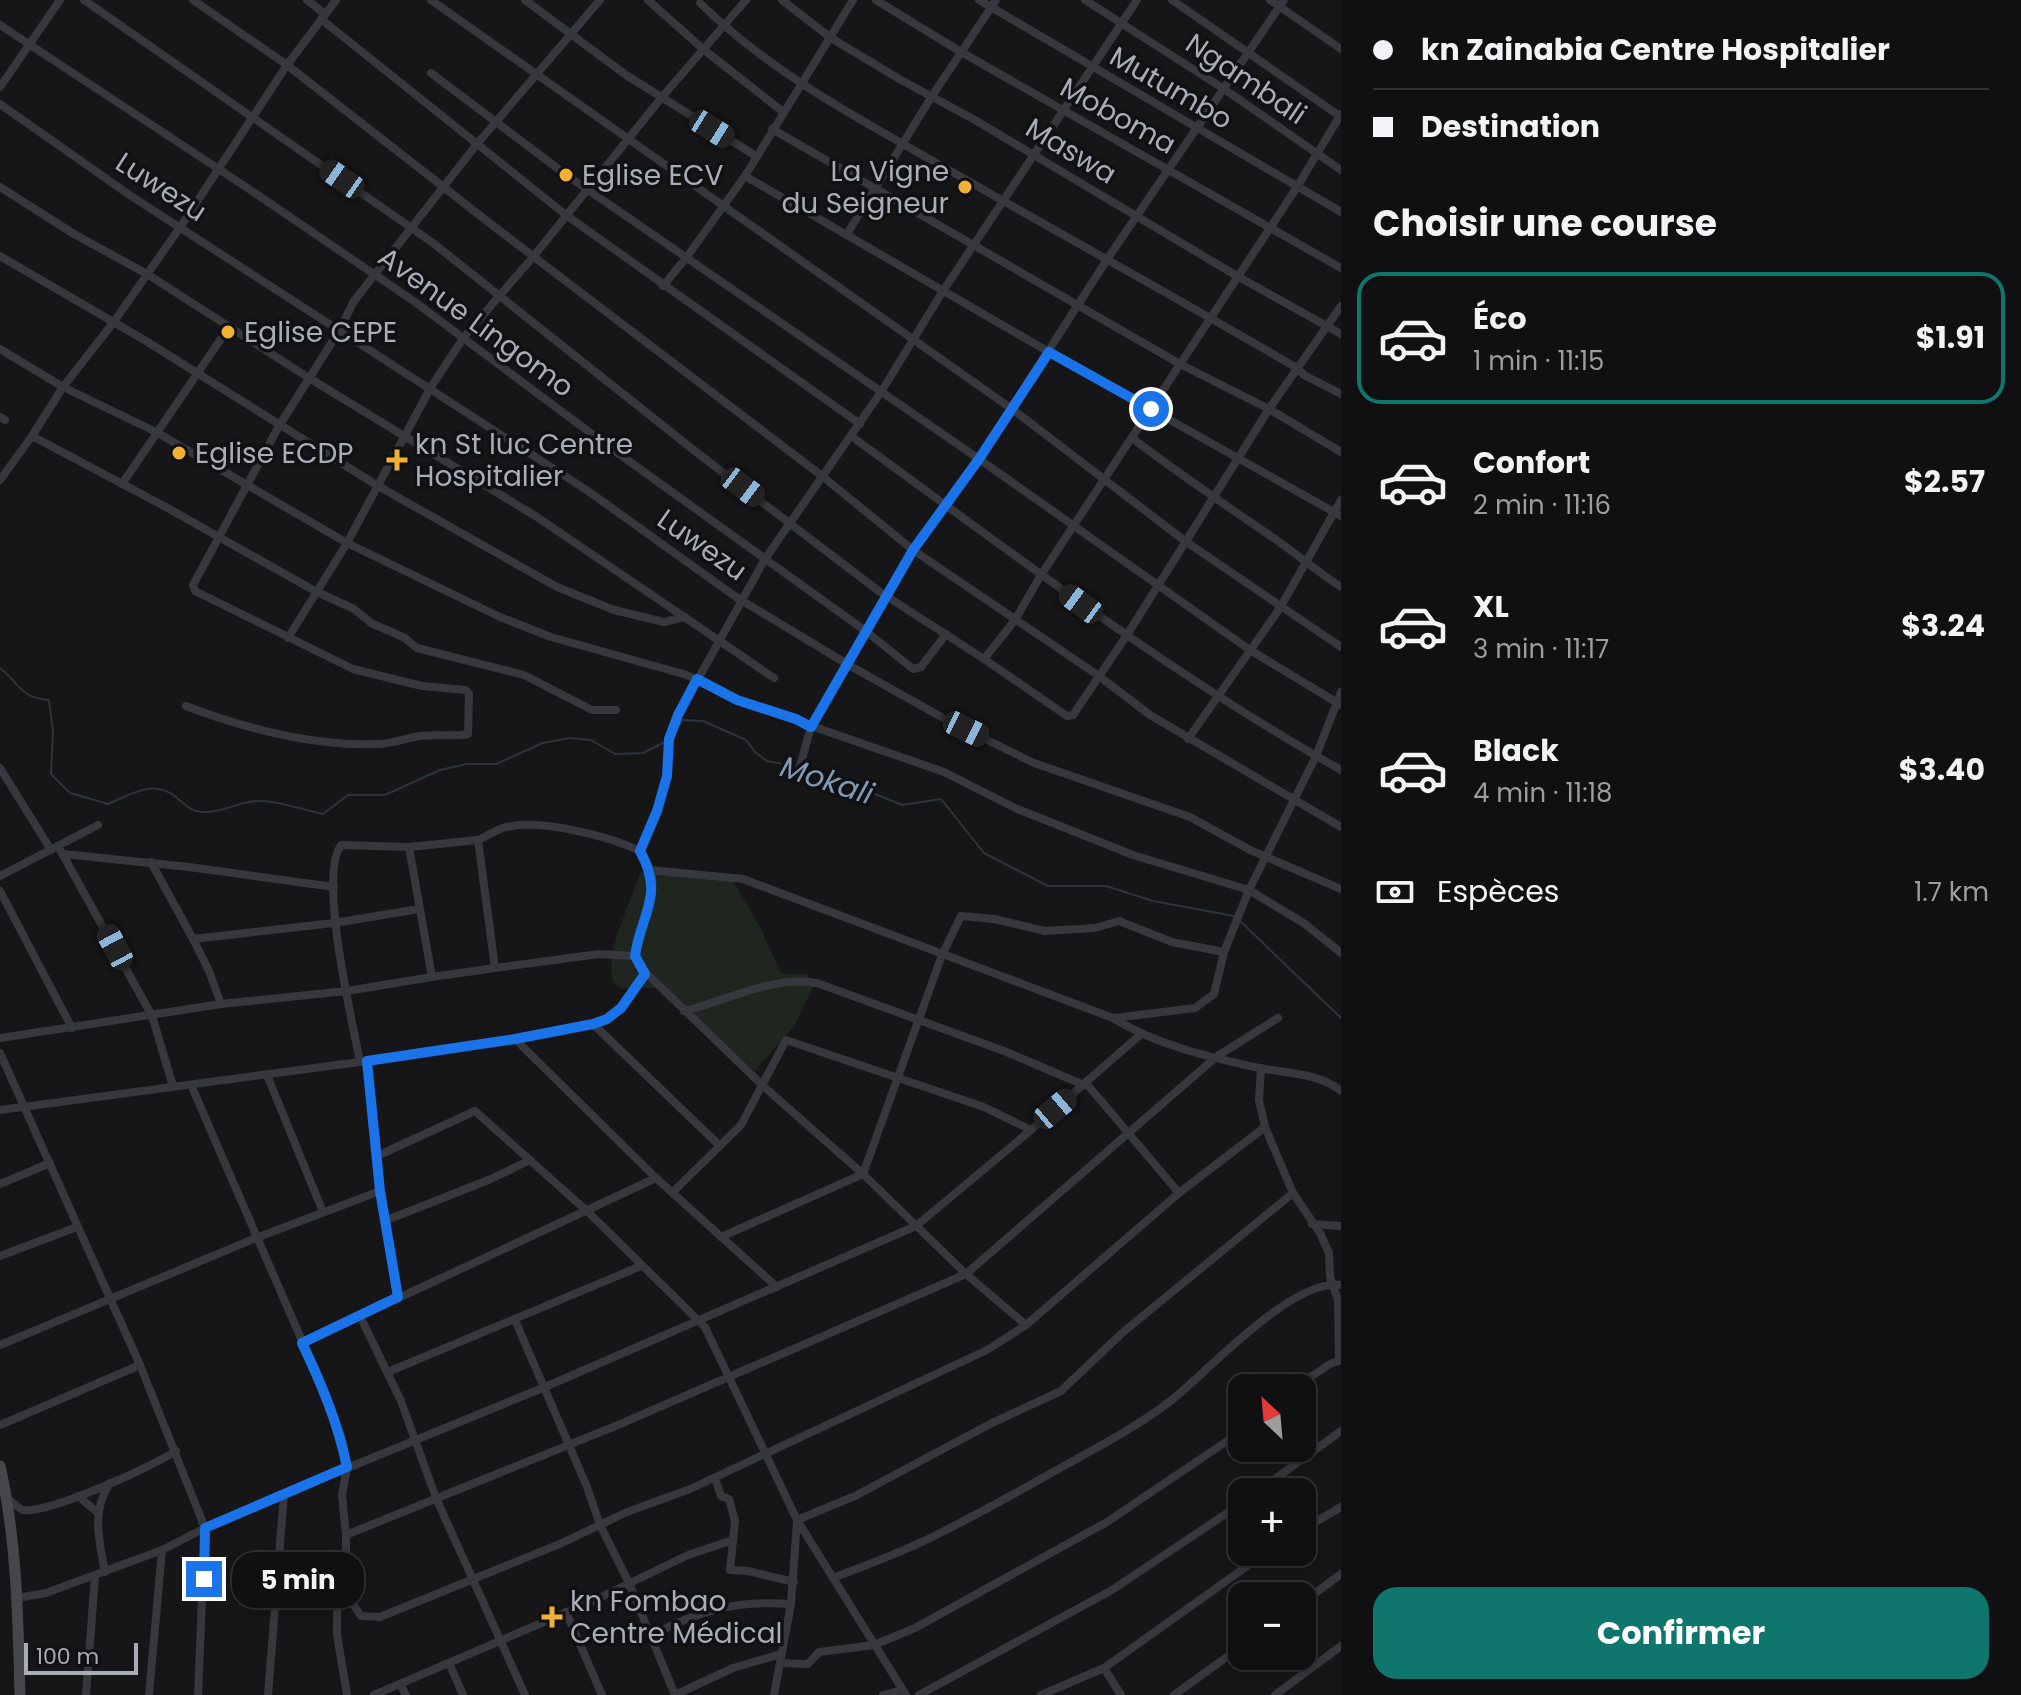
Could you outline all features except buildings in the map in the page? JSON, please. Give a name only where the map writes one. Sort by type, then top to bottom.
[{"type":"street","points":[[0,87],[60,0]]},
{"type":"street","points":[[84,0],[410,227],[886,596],[1070,717],[1127,635],[1269,409],[1341,306]]},
{"type":"street","points":[[193,0],[287,65],[822,476],[913,550],[1099,676],[1150,715],[1293,802],[1341,827]]},
{"type":"street","points":[[307,0],[323,17],[566,215],[860,424]]},
{"type":"street","points":[[1,476],[32,436],[63,387],[113,323],[287,65],[336,0]]},
{"type":"street","points":[[431,0],[1012,409],[1185,541],[1341,647]]},
{"type":"street","points":[[525,0],[626,75],[756,156]]},
{"type":"street","points":[[186,706],[212,718],[332,742],[379,745],[423,735],[468,734],[469,694],[466,690],[422,686],[369,674],[314,652],[193,588],[279,426],[339,331],[354,301],[443,185],[600,0]]},
{"type":"street","points":[[648,0],[703,49],[782,111]]},
{"type":"street","points":[[288,638],[347,543],[431,387],[464,337],[746,0]]},
{"type":"street","name":"Maswa","points":[[782,0],[831,38],[1341,334]]},
{"type":"street","points":[[663,286],[745,176],[782,111],[853,0]]},
{"type":"street","name":"Moboma","points":[[876,0],[961,52],[1341,268]]},
{"type":"street","name":"Mutumbo","points":[[979,0],[993,4],[1091,66],[1341,212]]},
{"type":"street","name":"Ngambali","points":[[1085,0],[1224,89],[1341,170]]},
{"type":"street","points":[[640,851],[657,811],[667,776],[669,739],[678,715],[765,559],[860,424],[973,245],[1137,0]]},
{"type":"street","points":[[984,659],[1015,620],[1041,575],[1297,187],[1340,116],[1172,0]]},
{"type":"street","points":[[1270,0],[1282,3],[1341,49]]},
{"type":"street","points":[[700,3],[723,26],[801,84],[1341,394]]},
{"type":"street","points":[[800,766],[811,727],[913,550],[979,459],[1108,258],[1282,3]]},
{"type":"street","points":[[847,234],[993,4]]},
{"type":"street","name":"Avenue Lingomo","points":[[0,25],[217,168],[464,337],[915,670],[921,667],[946,634]]},
{"type":"street","points":[[431,73],[686,258],[1250,650],[1338,704]]},
{"type":"street","name":"Luwezu","points":[[0,104],[131,196],[588,491],[742,600],[847,664],[943,718],[1034,763],[1190,817],[1267,857],[1341,889]]},
{"type":"street","points":[[772,129],[1180,364],[1269,409],[1341,452]]},
{"type":"street","points":[[745,176],[1338,514]]},
{"type":"street","points":[[0,187],[74,234],[147,274],[309,378],[537,517],[774,678]]},
{"type":"street","points":[[0,256],[197,373],[378,486],[557,587],[614,610],[664,622],[685,617]]},
{"type":"street","points":[[122,484],[229,327]]},
{"type":"street","points":[[0,349],[63,387],[156,432],[347,543],[500,617],[551,637],[697,679],[737,700],[944,772],[1015,808],[1133,855],[1249,890],[1305,924],[1341,953]]},
{"type":"street","points":[[32,436],[315,591],[354,609],[371,623],[405,638],[417,648],[524,675],[592,710],[616,710]]},
{"type":"street","points":[[851,436],[1041,575],[1216,696],[1341,770]]},
{"type":"street","points":[[1132,438],[1213,499],[1341,587]]},
{"type":"street","points":[[1188,739],[1280,608],[1338,514],[1341,500]]},
{"type":"street","points":[[1113,1018],[1195,1008],[1214,994],[1224,952],[1249,890],[1316,756],[1341,692]]},
{"type":"street","points":[[0,768],[57,850],[152,1016],[173,1086]]},
{"type":"street","points":[[0,876],[57,850],[98,825]]},
{"type":"street","points":[[398,1297],[380,1191],[364,1062],[334,923],[337,851],[341,845],[409,847],[478,840],[509,827],[548,827],[608,837],[640,851],[650,870],[649,909],[635,956],[645,974],[762,1085],[863,1174],[966,1274],[1026,1325]]},
{"type":"street","points":[[478,840],[495,968]]},
{"type":"street","points":[[409,847],[432,977]]},
{"type":"street","points":[[57,850],[334,887]]},
{"type":"street","points":[[151,862],[209,971],[221,1004]]},
{"type":"street","points":[[650,870],[743,879],[1113,1018],[1140,1035],[1216,1057],[1325,1081],[1341,1091]]},
{"type":"street","points":[[0,891],[72,1028]]},
{"type":"street","points":[[193,939],[334,923],[419,909]]},
{"type":"street","points":[[721,1237],[863,1174],[896,1076],[959,917],[994,919],[1045,931],[1095,928],[1119,921],[1172,942],[1224,952]]},
{"type":"street","points":[[0,1038],[221,1004],[347,991],[599,954],[635,956]]},
{"type":"street","points":[[0,1110],[364,1062],[593,1024],[607,1019],[621,1008],[645,974]]},
{"type":"street","points":[[684,1011],[767,986],[810,982],[919,1021],[1085,1084],[1179,1193]]},
{"type":"street","points":[[346,1535],[569,1445],[966,1274],[1216,1057],[1278,1018]]},
{"type":"street","points":[[593,1024],[720,1146]]},
{"type":"street","points":[[17,1598],[46,1593],[162,1550],[284,1494],[545,1387],[916,1226],[1140,1035]]},
{"type":"street","points":[[515,1039],[656,1178],[777,1287]]},
{"type":"street","points":[[673,1192],[741,1125],[786,1040],[984,1107],[1031,1130]]},
{"type":"street","points":[[0,1053],[140,1365],[205,1528],[198,1695]]},
{"type":"street","points":[[1261,1068],[1259,1100],[1265,1127],[1293,1193],[1320,1233],[1329,1253],[1336,1285],[1340,1360],[1316,1375]]},
{"type":"street","points":[[267,1075],[323,1212]]},
{"type":"street","points":[[191,1085],[342,1439],[347,1467],[342,1495],[346,1583],[337,1610],[337,1635],[347,1695]]},
{"type":"street","points":[[377,1156],[475,1111],[588,1212],[700,1320],[797,1520],[904,1693],[883,1695]]},
{"type":"street","points":[[346,1583],[356,1610],[361,1616],[369,1618],[473,1581],[627,1512],[765,1456],[987,1350],[1026,1325],[1179,1193],[1265,1127]]},
{"type":"street","points":[[387,1220],[530,1160]]},
{"type":"street","points":[[0,1184],[50,1163]]},
{"type":"street","points":[[302,1343],[656,1178]]},
{"type":"street","points":[[0,1345],[256,1238],[380,1191]]},
{"type":"street","points":[[797,1520],[855,1496],[992,1423],[1061,1391],[1122,1333],[1293,1193]]},
{"type":"street","points":[[1312,1224],[1341,1226]]},
{"type":"street","points":[[0,1256],[77,1227]]},
{"type":"street","points":[[388,1372],[641,1266]]},
{"type":"street","points":[[833,1578],[939,1534],[1112,1439],[1173,1399],[1283,1306],[1305,1293],[1336,1285]]},
{"type":"street","points":[[360,1316],[388,1372],[436,1498],[525,1695]]},
{"type":"street","points":[[515,1320],[675,1695],[733,1668],[780,1658],[808,1664],[821,1651],[874,1645],[915,1628],[1016,1571],[1063,1549],[1165,1485],[1228,1441]]},
{"type":"street","points":[[0,1425],[140,1365]]},
{"type":"street","points":[[1276,1478],[1341,1431]]},
{"type":"street","points":[[6,1498],[22,1510],[47,1508],[176,1451]]},
{"type":"street","points":[[0,1466],[6,1498],[6,1550],[17,1598],[20,1695]]},
{"type":"street","points":[[715,1478],[721,1496],[729,1499],[732,1505],[735,1521],[730,1570],[794,1582]]},
{"type":"street","points":[[105,1572],[97,1512],[99,1501],[110,1482]]},
{"type":"street","points":[[268,1695],[284,1494]]},
{"type":"street","points":[[78,1496],[97,1512]]},
{"type":"street","points":[[1316,1522],[1341,1507]]},
{"type":"street","points":[[919,1695],[1112,1590],[1228,1512]]},
{"type":"street","points":[[774,1695],[794,1582],[797,1520]]},
{"type":"street","points":[[374,1695],[688,1555],[733,1540]]},
{"type":"street","points":[[149,1695],[162,1550]]},
{"type":"street","points":[[1041,1695],[1104,1668],[1247,1566]]},
{"type":"street","points":[[1316,1593],[1341,1574]]},
{"type":"street","points":[[86,1695],[95,1576]]},
{"type":"street","points":[[651,1636],[701,1612],[723,1606],[791,1604]]},
{"type":"street","points":[[566,1612],[602,1695]]},
{"type":"street","points":[[1275,1695],[1341,1646]]},
{"type":"street","points":[[1174,1695],[1228,1656]]},
{"type":"street","points":[[449,1663],[463,1695]]},
{"type":"street","points":[[1104,1668],[1121,1695]]},
{"type":"street","points":[[400,1684],[406,1695]]},
{"type":"shaded area","points":[[652,868],[730,876],[760,927],[781,974],[806,974],[815,983],[794,1026],[755,1071],[655,988],[621,988],[613,982],[612,957],[619,928],[640,874]]},
{"type":"waterway","name":"Mokali","points":[[0,668],[26,693],[49,700],[53,732],[51,774],[70,793],[108,804],[142,790],[159,789],[196,811],[213,811],[263,801],[323,814],[348,795],[385,795],[440,770],[467,764],[496,764],[543,743],[569,738],[591,740],[615,754],[643,753],[667,741]]},
{"type":"waterway","name":"Mokali","points":[[676,730],[683,720],[703,721],[746,740],[767,761],[795,766]]},
{"type":"waterway","name":"Mokali","points":[[801,768],[902,805],[941,799],[984,853],[1048,886],[1106,886],[1153,901],[1234,916]]},
{"type":"waterway","name":"Mokali","points":[[1239,920],[1341,1018]]},
{"type":"place","name":"Eglise ECV","points":[[566,175]]},
{"type":"place","name":"La Vigne du Seigneur","points":[[965,187]]},
{"type":"place","name":"Eglise CEPE","points":[[228,332]]},
{"type":"place","name":"Eglise ECDP","points":[[179,453]]},
{"type":"place","name":"kn St luc Centre Hospitalier","points":[[397,460]]},
{"type":"place","name":"kn Fombao Centre Médical","points":[[552,1617]]},
{"type":"route","points":[[204,1579],[205,1528],[347,1467],[342,1439],[329,1403],[302,1343],[398,1297],[380,1191],[367,1061],[593,1024],[607,1019],[621,1008],[645,974],[635,956],[652,888],[650,870],[640,851],[650,831],[667,776],[669,739],[697,679],[737,700],[811,727],[913,550],[979,459],[1049,352],[1151,409]]}]
